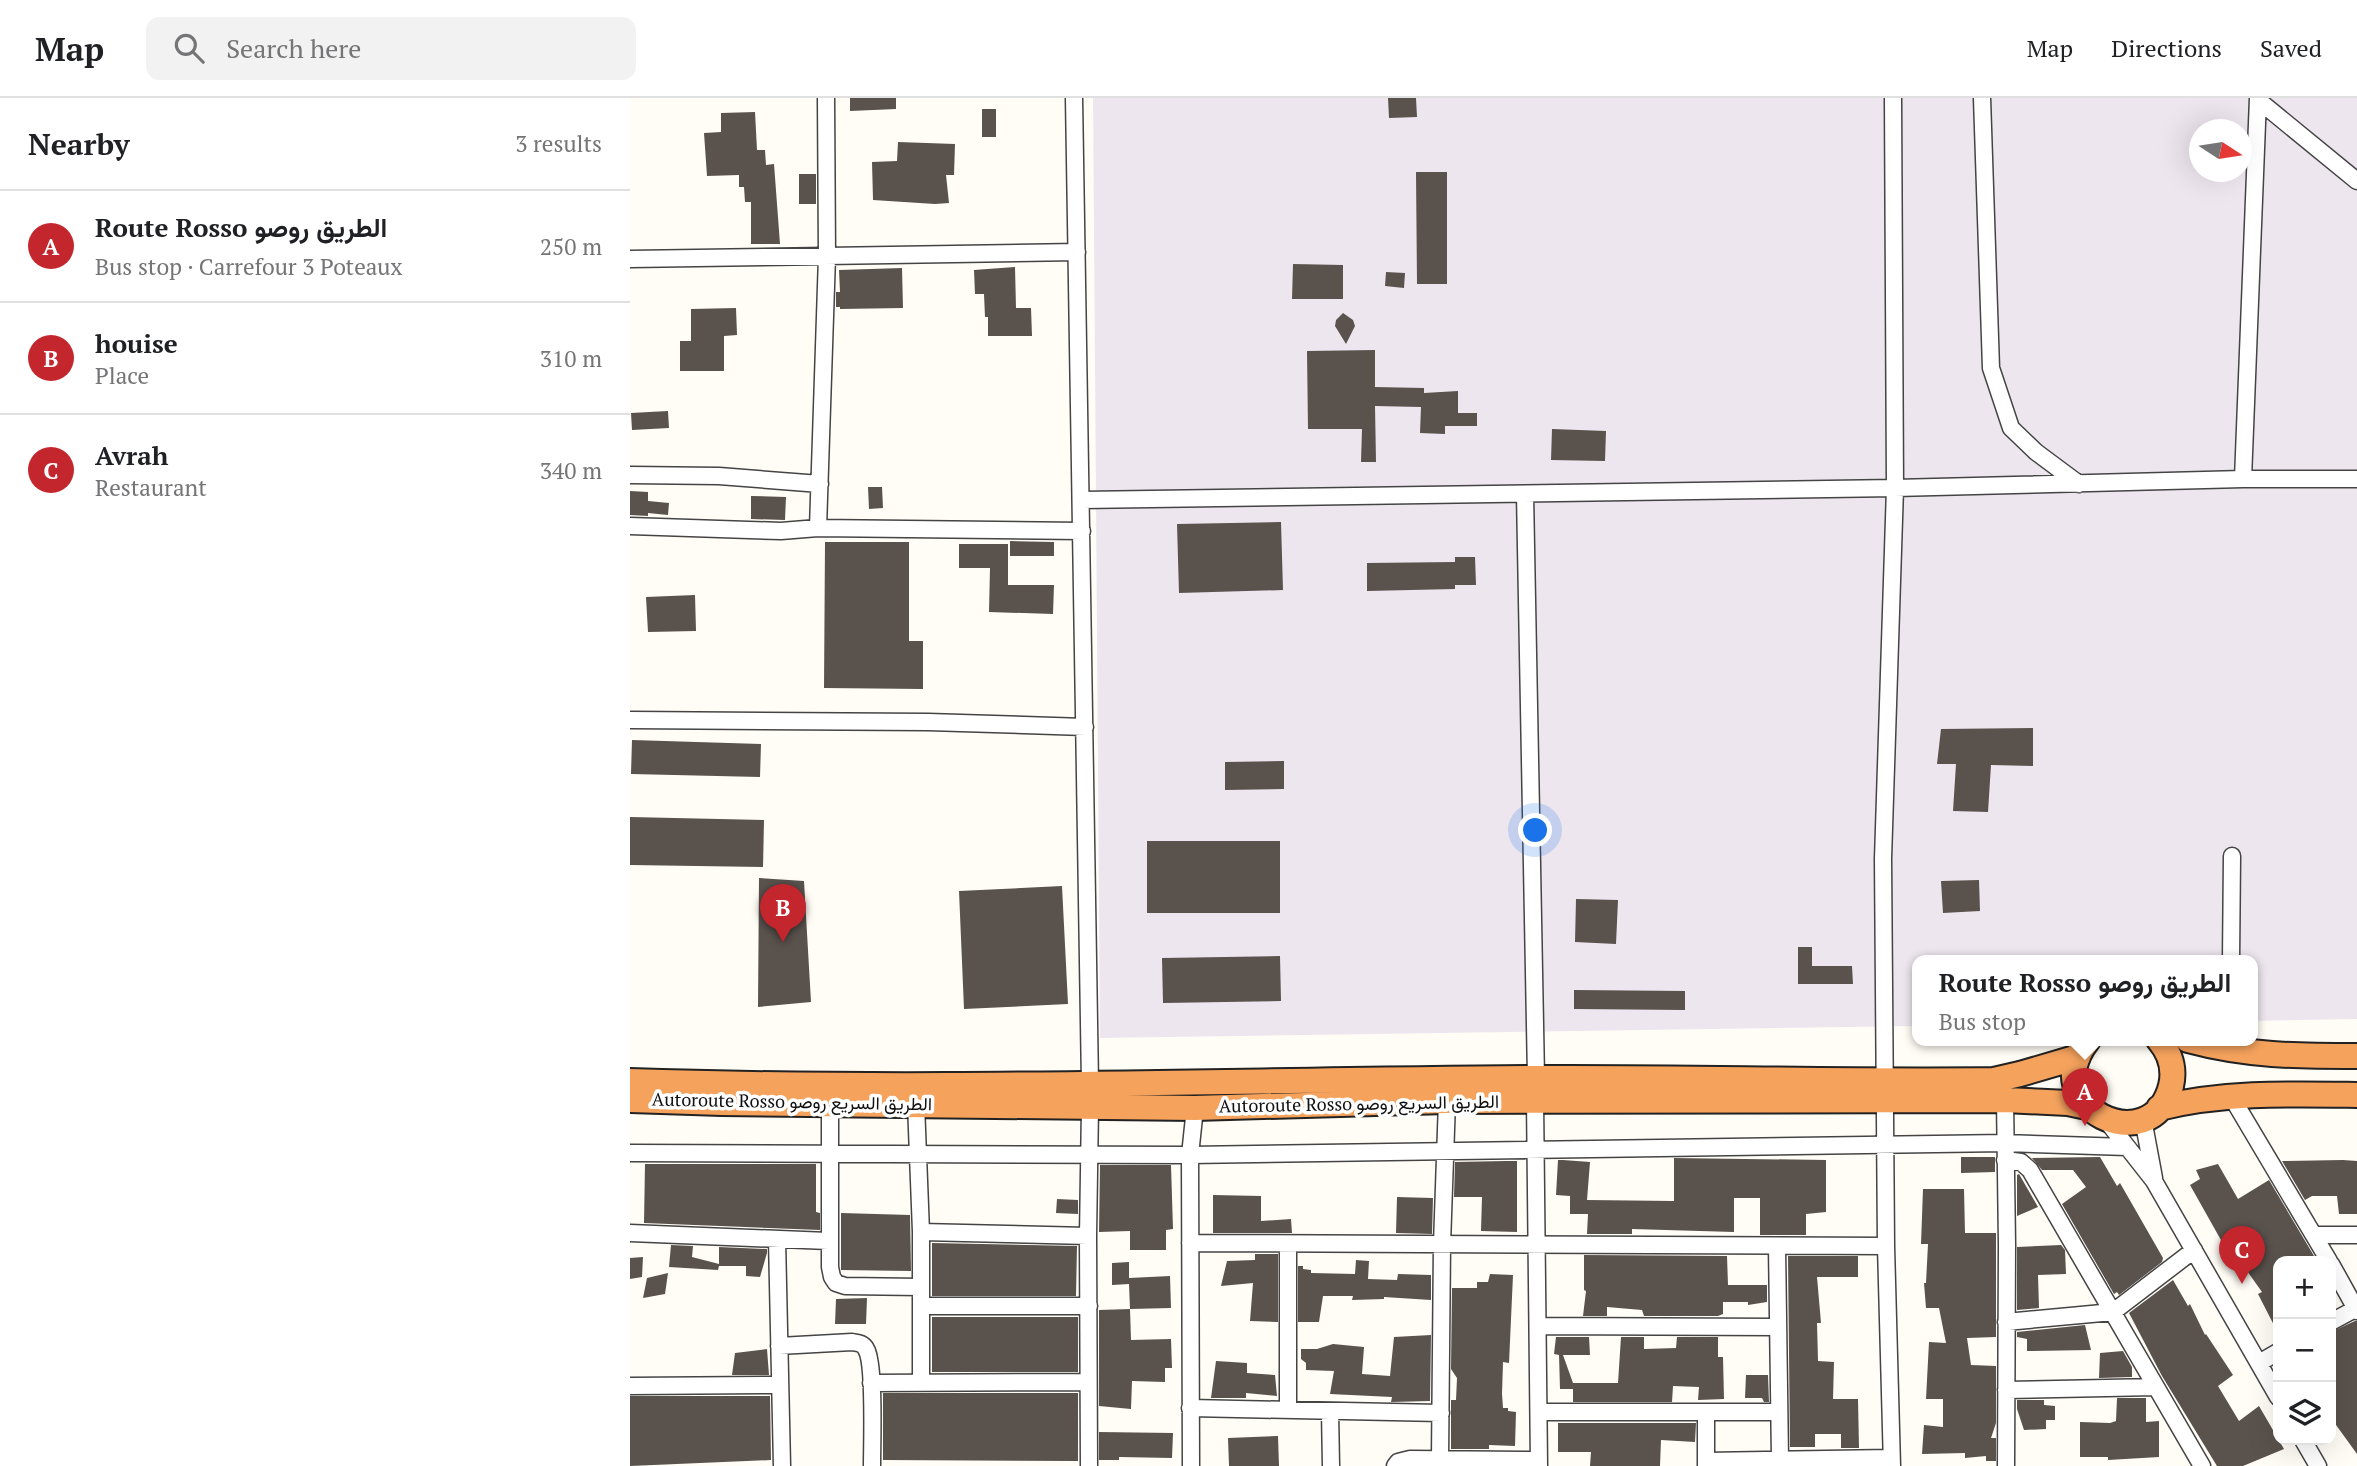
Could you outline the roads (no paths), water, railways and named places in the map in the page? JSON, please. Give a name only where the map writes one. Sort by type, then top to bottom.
[{"type":"highway","points":[[2151,1113],[2167,1096],[2172,1073],[2169,1058],[2162,1046]]},
{"type":"highway","points":[[2236,1046],[2281,1056],[2357,1056]]},
{"type":"highway","name":"Autoroute Rosso الطريق السريع روصو","points":[[1885,1091],[1994,1080],[2020,1074],[2083,1048]]},
{"type":"highway","points":[[2083,1048],[2075,1083],[2078,1092],[2096,1113]]},
{"type":"highway","name":"Autoroute Rosso الطريق السريع روصو","points":[[630,1081],[1090,1096],[1195,1108],[1447,1101],[1535,1089]]},
{"type":"highway","name":"Autoroute Rosso الطريق السريع روصو","points":[[630,1100],[830,1105],[1090,1096],[1535,1089],[1885,1091],[2068,1103],[2128,1123],[2151,1113]]},
{"type":"highway","points":[[2151,1113],[2194,1099],[2357,1095]]},
{"type":"street","points":[[818,528],[827,256],[826,98]]},
{"type":"street","points":[[1074,98],[1090,1096],[1089,1466]]},
{"type":"street","points":[[1706,1412],[1706,1463],[1780,1459],[1891,1462],[1886,1246],[1883,859],[1895,488],[1893,98]]},
{"type":"street","points":[[1982,98],[1991,368],[2011,428],[2036,452],[2079,484]]},
{"type":"street","points":[[2243,479],[2258,99]]},
{"type":"street","points":[[2258,99],[2357,181]]},
{"type":"street","points":[[630,259],[1077,252]]},
{"type":"street","points":[[630,475],[719,476],[820,484]]},
{"type":"street","points":[[1082,500],[2357,479]]},
{"type":"street","points":[[1395,1466],[1398,1462],[1410,1459],[1539,1463],[1537,1150],[1525,494]]},
{"type":"street","points":[[630,526],[781,531],[818,528],[1082,531]]},
{"type":"street","points":[[630,720],[928,722],[1085,727]]},
{"type":"street","points":[[2231,955],[2232,856]]},
{"type":"street","points":[[2231,1096],[2326,1256]]},
{"type":"street","points":[[2005,1100],[2006,1466]]},
{"type":"street","points":[[1440,1459],[1442,1244],[1447,1101]]},
{"type":"street","points":[[916,1104],[921,1232],[921,1382]]},
{"type":"street","points":[[830,1105],[828,1241],[832,1277],[836,1283],[845,1286],[921,1287]]},
{"type":"street","points":[[1191,1466],[1190,1155],[1195,1108]]},
{"type":"street","points":[[2096,1113],[2154,1181],[2273,1388]]},
{"type":"street","points":[[2151,1113],[2154,1181]]},
{"type":"street","points":[[630,1153],[1190,1155],[2006,1143],[2127,1147]]},
{"type":"street","points":[[2006,1160],[2021,1162],[2029,1170],[2202,1466]]},
{"type":"street","points":[[921,1232],[1088,1236]]},
{"type":"street","points":[[630,1234],[828,1241]]},
{"type":"street","points":[[2315,1235],[2357,1234]]},
{"type":"street","points":[[777,1239],[782,1466]]},
{"type":"street","points":[[1190,1243],[1886,1246]]},
{"type":"street","points":[[1288,1244],[1289,1410]]},
{"type":"street","points":[[1777,1246],[1780,1459]]},
{"type":"street","points":[[2006,1322],[2113,1312],[2194,1250]]},
{"type":"street","points":[[2336,1274],[2356,1309],[2336,1319]]},
{"type":"street","points":[[921,1306],[1089,1306]]},
{"type":"street","points":[[1538,1326],[1778,1328]]},
{"type":"street","points":[[779,1346],[852,1342],[862,1344],[868,1351],[872,1383],[873,1466]]},
{"type":"street","points":[[2259,1363],[2273,1355]]},
{"type":"street","points":[[872,1383],[1088,1382]]},
{"type":"street","points":[[630,1386],[780,1385]]},
{"type":"street","points":[[2006,1390],[2156,1387]]},
{"type":"street","points":[[1190,1408],[1441,1413]]},
{"type":"street","points":[[1330,1411],[1331,1466]]},
{"type":"street","points":[[1539,1412],[1778,1412]]},
{"type":"street","points":[[2306,1445],[2318,1466]]},
{"type":"place","name":"houise","points":[[783,942]]},
{"type":"place","name":"Route Rosso الطريق روصو","points":[[2085,1126]]},
{"type":"place","name":"Avrah","points":[[2242,1284]]}]
